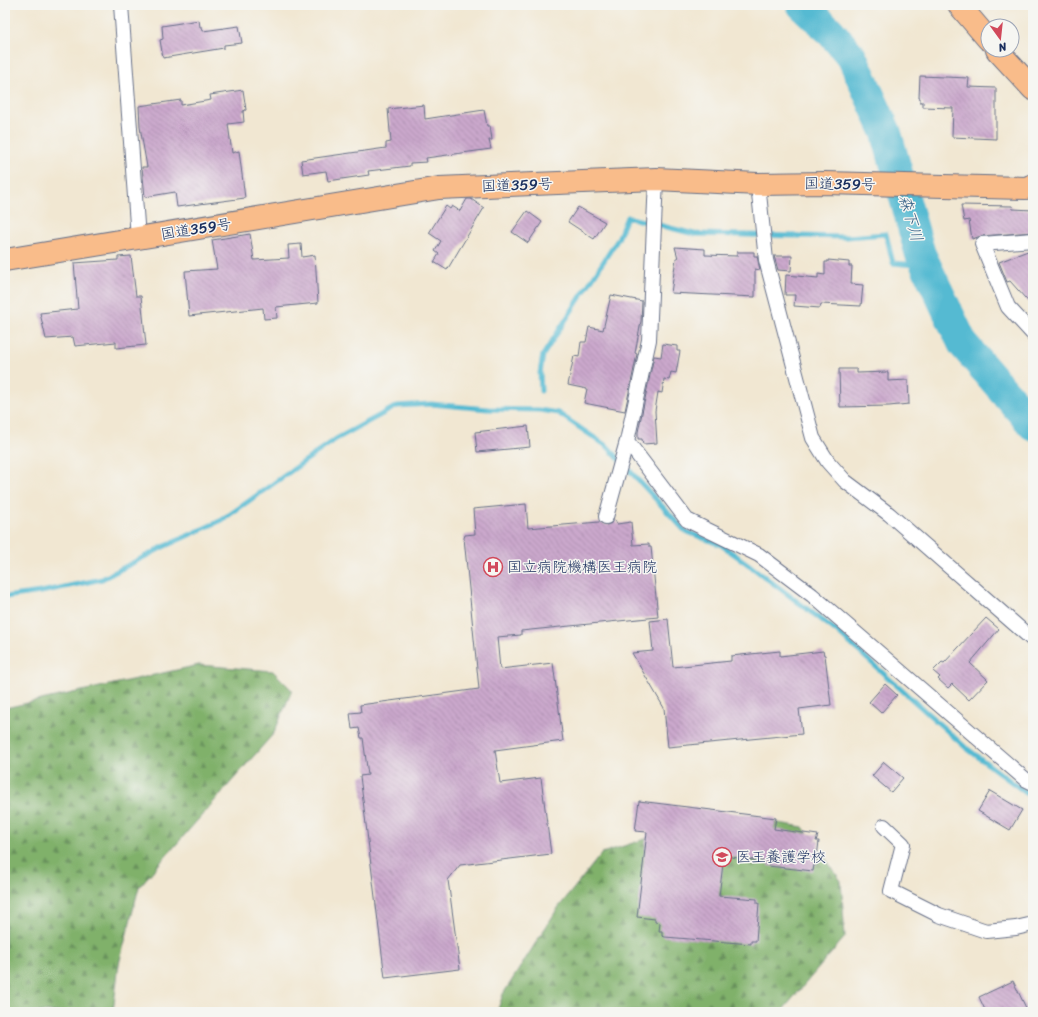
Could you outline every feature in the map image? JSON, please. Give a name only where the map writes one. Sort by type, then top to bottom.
[{"type":"highway","points":[[959,5],[980,30]]},
{"type":"highway","points":[[1005,58],[1033,89]]},
{"type":"highway","name":"国道359号","points":[[5,260],[439,188],[656,179],[758,184],[825,183],[1026,188],[1033,185]]},
{"type":"street","points":[[121,5],[138,238]]},
{"type":"street","points":[[606,516],[626,447],[648,340],[656,179]]},
{"type":"street","points":[[758,184],[766,260],[813,438],[828,462],[845,481],[888,514],[1033,640]]},
{"type":"street","points":[[1033,240],[982,244],[1008,307],[1033,334]]},
{"type":"street","points":[[626,447],[687,520],[759,555],[812,595],[1025,779],[1033,784]]},
{"type":"street","points":[[884,826],[903,844],[891,891],[939,915],[986,931],[1016,928],[1033,924]]},
{"type":"green space","points":[[199,665],[273,671],[292,690],[274,733],[139,887],[119,964],[113,1012],[5,1012],[5,708]]},
{"type":"green space","points":[[723,814],[803,827],[841,881],[845,937],[781,1012],[497,1012],[503,994],[558,908],[602,853]]},
{"type":"building","points":[[199,20],[200,27],[202,27],[203,31],[239,26],[242,43],[224,45],[224,48],[163,58],[160,40],[163,39],[162,26]]},
{"type":"building","points":[[920,76],[969,78],[968,87],[996,88],[996,139],[952,137],[953,108],[923,107],[923,102],[920,102],[919,98]]},
{"type":"building","points":[[243,90],[246,110],[243,111],[244,122],[228,124],[232,153],[239,151],[245,198],[177,207],[175,192],[145,197],[142,167],[147,167],[140,127],[139,106],[181,100],[181,105],[211,100],[210,95]]},
{"type":"building","points":[[424,105],[425,119],[484,110],[487,126],[490,126],[492,140],[489,140],[491,149],[426,158],[427,162],[410,163],[410,166],[368,171],[369,175],[328,181],[326,171],[303,174],[301,160],[386,148],[386,143],[391,142],[388,109]]},
{"type":"building","points":[[467,199],[471,199],[484,208],[447,270],[434,262],[439,254],[435,251],[441,241],[429,233],[446,206],[450,209],[452,206],[460,211]]},
{"type":"building","points":[[961,205],[1012,206],[1013,209],[1033,210],[1033,232],[981,236],[972,239],[969,220],[964,221]]},
{"type":"building","points":[[578,207],[605,222],[594,239],[568,222]]},
{"type":"building","points":[[527,211],[542,222],[528,243],[512,232]]},
{"type":"building","points":[[250,234],[254,260],[289,258],[288,245],[301,244],[302,257],[315,255],[318,303],[276,307],[277,318],[264,319],[263,308],[189,316],[185,271],[217,269],[212,240]]},
{"type":"building","points":[[675,247],[705,249],[705,255],[737,256],[737,252],[754,252],[754,256],[757,256],[760,270],[755,269],[755,297],[671,293],[676,258],[678,258]]},
{"type":"building","points":[[1033,249],[1033,307],[1010,281],[1007,282],[999,262]]},
{"type":"building","points":[[131,256],[136,296],[141,296],[146,345],[116,348],[116,342],[75,346],[73,337],[46,339],[40,313],[78,309],[74,263],[118,260],[118,257]]},
{"type":"building","points":[[774,256],[792,256],[791,271],[778,270]]},
{"type":"building","points":[[828,260],[849,262],[849,266],[852,266],[851,284],[863,285],[861,306],[821,304],[820,308],[794,306],[795,295],[785,295],[786,275],[818,278],[818,274],[825,275],[825,262],[828,262]]},
{"type":"building","points":[[611,295],[642,301],[641,321],[635,353],[637,354],[625,411],[584,403],[587,389],[568,385],[574,356],[579,357],[581,342],[586,342],[589,327],[603,330]]},
{"type":"building","points":[[663,344],[677,346],[677,351],[680,351],[676,373],[671,372],[669,380],[664,379],[662,393],[658,392],[655,411],[657,443],[643,444],[642,439],[638,439],[638,432],[654,356],[661,357]]},
{"type":"building","points":[[839,369],[857,369],[857,373],[888,372],[888,381],[908,380],[909,404],[840,407]]},
{"type":"building","points":[[528,426],[530,447],[477,452],[475,432]]},
{"type":"building","points":[[526,504],[528,528],[599,522],[607,525],[615,520],[617,524],[631,522],[633,545],[649,544],[649,547],[651,547],[658,617],[521,631],[521,635],[497,637],[500,669],[553,663],[563,741],[495,750],[500,783],[541,778],[551,854],[460,865],[448,880],[460,969],[385,978],[360,776],[368,775],[363,738],[361,738],[359,728],[352,729],[350,713],[361,712],[360,705],[479,689],[464,538],[465,535],[475,534],[473,509]]},
{"type":"building","points":[[986,618],[999,629],[970,663],[988,680],[969,700],[952,684],[948,688],[938,679],[940,677],[933,671],[942,662],[944,663]]},
{"type":"building","points":[[668,619],[673,667],[731,661],[731,656],[780,651],[780,656],[823,651],[825,655],[831,705],[799,709],[802,734],[668,747],[664,708],[632,653],[653,651],[650,621]]},
{"type":"building","points":[[885,684],[897,695],[881,713],[869,702]]},
{"type":"building","points":[[884,762],[903,778],[891,792],[872,776]]},
{"type":"building","points":[[990,791],[1022,810],[1010,830],[978,811]]},
{"type":"building","points":[[639,801],[776,818],[774,829],[818,835],[816,841],[819,841],[816,865],[814,865],[813,871],[768,866],[768,862],[724,856],[719,896],[757,899],[757,903],[759,903],[756,941],[751,941],[751,944],[662,936],[662,931],[659,931],[660,923],[655,922],[655,919],[637,917],[647,832],[635,831]]},
{"type":"building","points":[[1013,981],[1028,1012],[986,1012],[979,997]]},
{"type":"waterway","name":"森下川","points":[[802,5],[829,30],[852,57],[886,132],[920,253],[963,344],[1033,425]]},
{"type":"waterway","points":[[541,391],[540,373],[543,355],[618,239],[627,217],[694,234],[847,237],[886,234],[893,263],[927,266]]},
{"type":"waterway","points":[[5,597],[41,592],[102,579],[163,547],[222,520],[336,439],[397,406],[431,404],[488,409],[539,410],[558,413],[608,447],[685,531],[721,545],[835,630],[965,747],[1033,798]]},
{"type":"place","name":"国立病院機構医王病院","points":[[493,567]]},
{"type":"place","name":"医王養護学校","points":[[722,857]]}]
